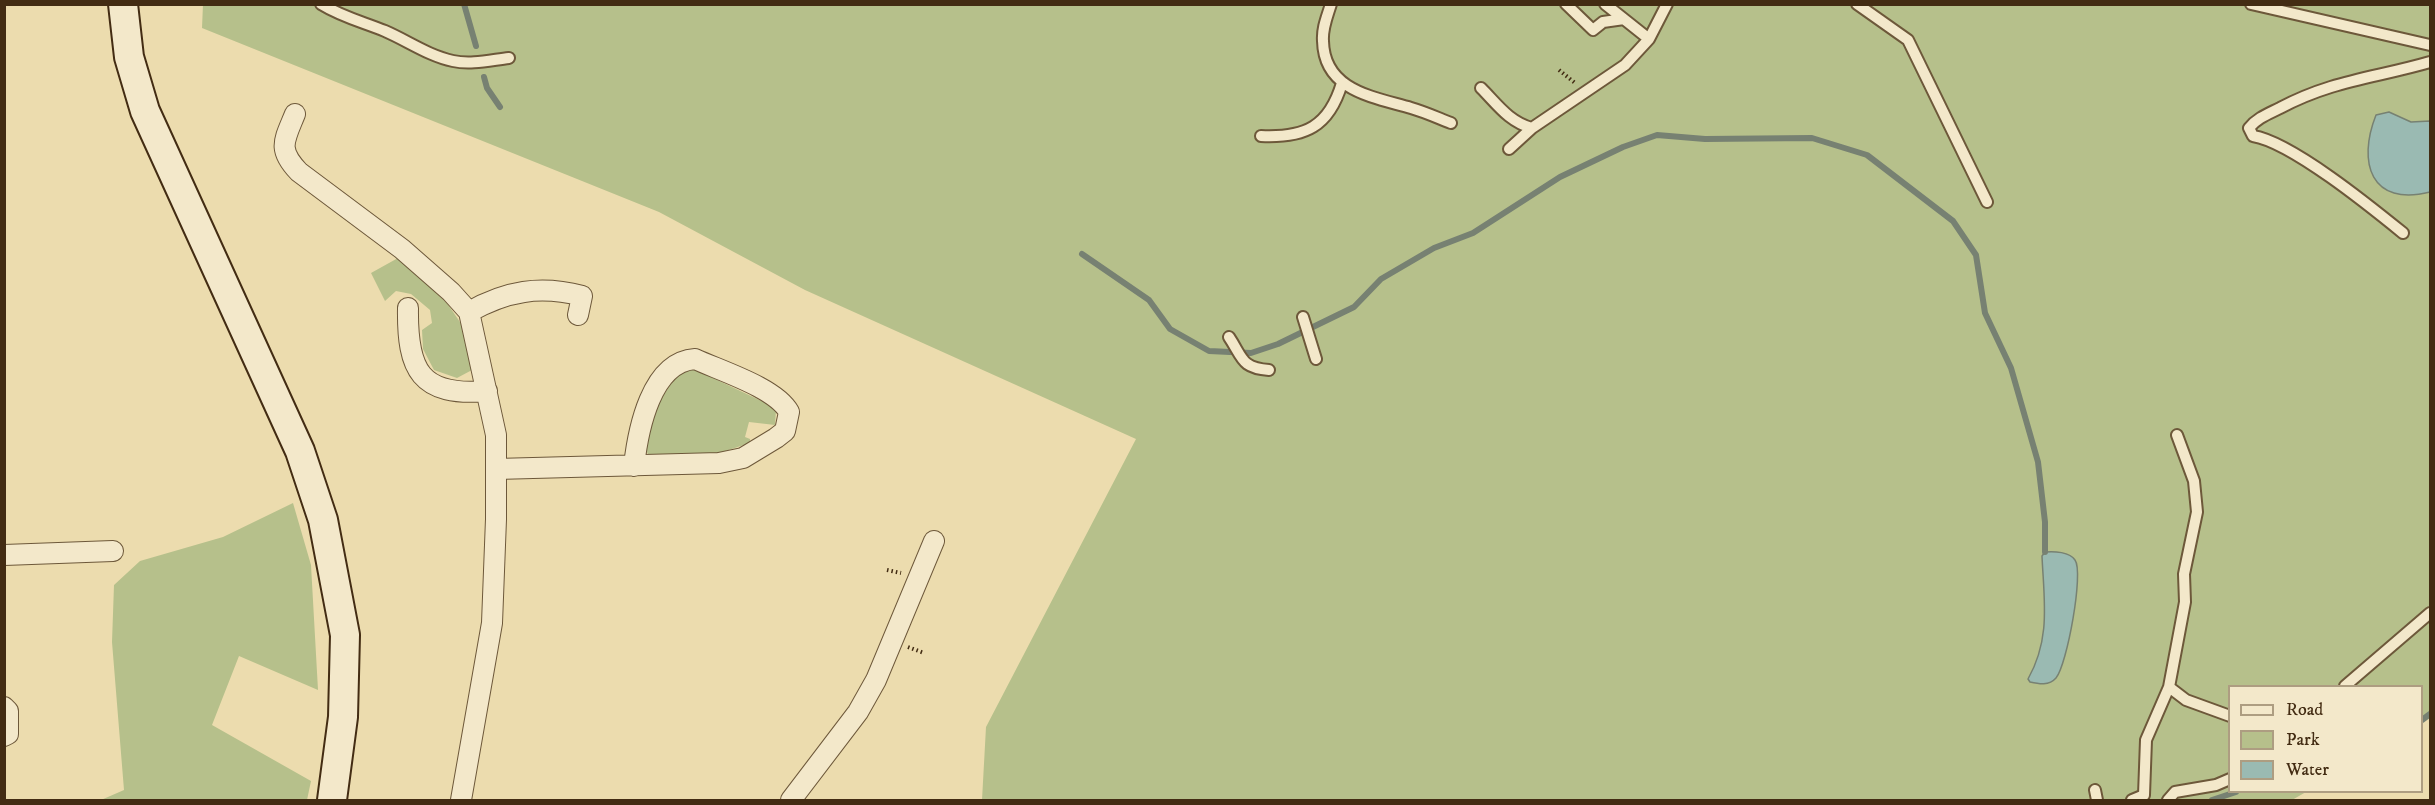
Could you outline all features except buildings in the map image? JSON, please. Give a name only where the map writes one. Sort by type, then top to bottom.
[{"type":"main road","points":[[123,4],[129,57],[145,111],[300,452],[323,520],[345,635],[344,717],[332,801]]},
{"type":"street","points":[[295,114],[284,140],[287,160],[299,172],[402,249],[451,292],[469,312],[496,435],[496,469],[492,623],[461,801]]},
{"type":"street","points":[[469,312],[500,296],[534,290],[561,290],[582,296],[578,315]]},
{"type":"street","points":[[408,308],[408,336],[412,356],[428,382],[451,392],[487,391]]},
{"type":"street","points":[[496,469],[700,465],[743,458],[785,431],[789,412],[783,401],[764,391],[695,359],[683,360],[673,367],[652,397],[637,440],[634,466]]},
{"type":"street","points":[[791,801],[858,712],[876,680],[934,542]]},
{"type":"street","points":[[4,555],[114,551]]},
{"type":"street","points":[[4,707],[8,711],[9,734],[4,736]]},
{"type":"lane","points":[[321,4],[350,20],[382,30],[435,56],[473,63],[509,58]]},
{"type":"lane","points":[[1330,4],[1323,27],[1323,47],[1327,61],[1342,83],[1377,100],[1412,108],[1451,123]]},
{"type":"lane","points":[[1566,4],[1593,30],[1603,22],[1624,19]]},
{"type":"lane","points":[[1605,4],[1649,39]]},
{"type":"lane","points":[[1509,149],[1532,128],[1625,65],[1649,39],[1667,4]]},
{"type":"lane","points":[[1857,4],[1908,40],[1988,202]]},
{"type":"lane","points":[[2251,4],[2430,45]]},
{"type":"lane","points":[[2403,234],[2318,170],[2267,138],[2253,136],[2249,128],[2255,120],[2304,95],[2374,74],[2430,62]]},
{"type":"lane","points":[[1261,136],[1284,137],[1311,129],[1327,117],[1337,100],[1342,83]]},
{"type":"lane","points":[[1480,88],[1505,114],[1520,125],[1532,128]]},
{"type":"lane","points":[[1304,319],[1316,359]]},
{"type":"lane","points":[[1232,342],[1242,362],[1255,369],[1269,370]]},
{"type":"lane","points":[[2132,801],[2144,795],[2146,740],[2169,687],[2185,602],[2184,574],[2197,512],[2194,481],[2177,435]]},
{"type":"lane","points":[[2347,685],[2430,613]]},
{"type":"lane","points":[[2169,687],[2186,700],[2228,716]]},
{"type":"lane","points":[[2168,801],[2175,792],[2216,785],[2228,780]]},
{"type":"green space","points":[[203,4],[2430,5],[2430,717],[2423,721],[2423,685],[2228,685],[2228,793],[2304,793],[2292,800],[982,800],[986,727],[1136,439],[805,290],[659,212],[202,28]]},
{"type":"green space","points":[[398,258],[447,303],[466,331],[472,370],[457,378],[434,370],[423,349],[422,330],[432,323],[430,310],[411,294],[396,291],[385,301],[371,273]]},
{"type":"green space","points":[[684,368],[694,369],[772,406],[776,410],[775,425],[749,422],[745,437],[750,439],[750,443],[710,456],[656,457],[648,454],[647,434],[656,409],[670,385]]},
{"type":"green space","points":[[293,503],[311,565],[318,690],[239,656],[212,725],[311,781],[307,800],[101,800],[124,790],[112,642],[114,585],[140,561],[223,537]]},
{"type":"water","points":[[2389,112],[2411,122],[2430,121],[2430,192],[2410,195],[2394,193],[2382,187],[2374,177],[2369,164],[2370,133],[2376,115]]},
{"type":"water","points":[[2045,552],[2062,553],[2073,557],[2077,568],[2077,582],[2073,619],[2060,670],[2053,681],[2040,684],[2030,682],[2028,679],[2040,649],[2043,634],[2045,604],[2042,556]]},
{"type":"waterway","points":[[464,4],[476,46]]},
{"type":"waterway","points":[[484,77],[487,88],[500,107]]},
{"type":"waterway","points":[[1082,254],[1149,300],[1170,329],[1209,351],[1251,353],[1278,344],[1354,307],[1381,279],[1434,248],[1473,233],[1560,177],[1623,147],[1657,135],[1705,139],[1812,138],[1867,155],[1953,221],[1976,255],[1985,313],[2011,368],[2038,462],[2045,522],[2045,552]]},
{"type":"waterway","points":[[2423,719],[2430,714]]},
{"type":"waterway","points":[[2212,800],[2233,793]]}]
